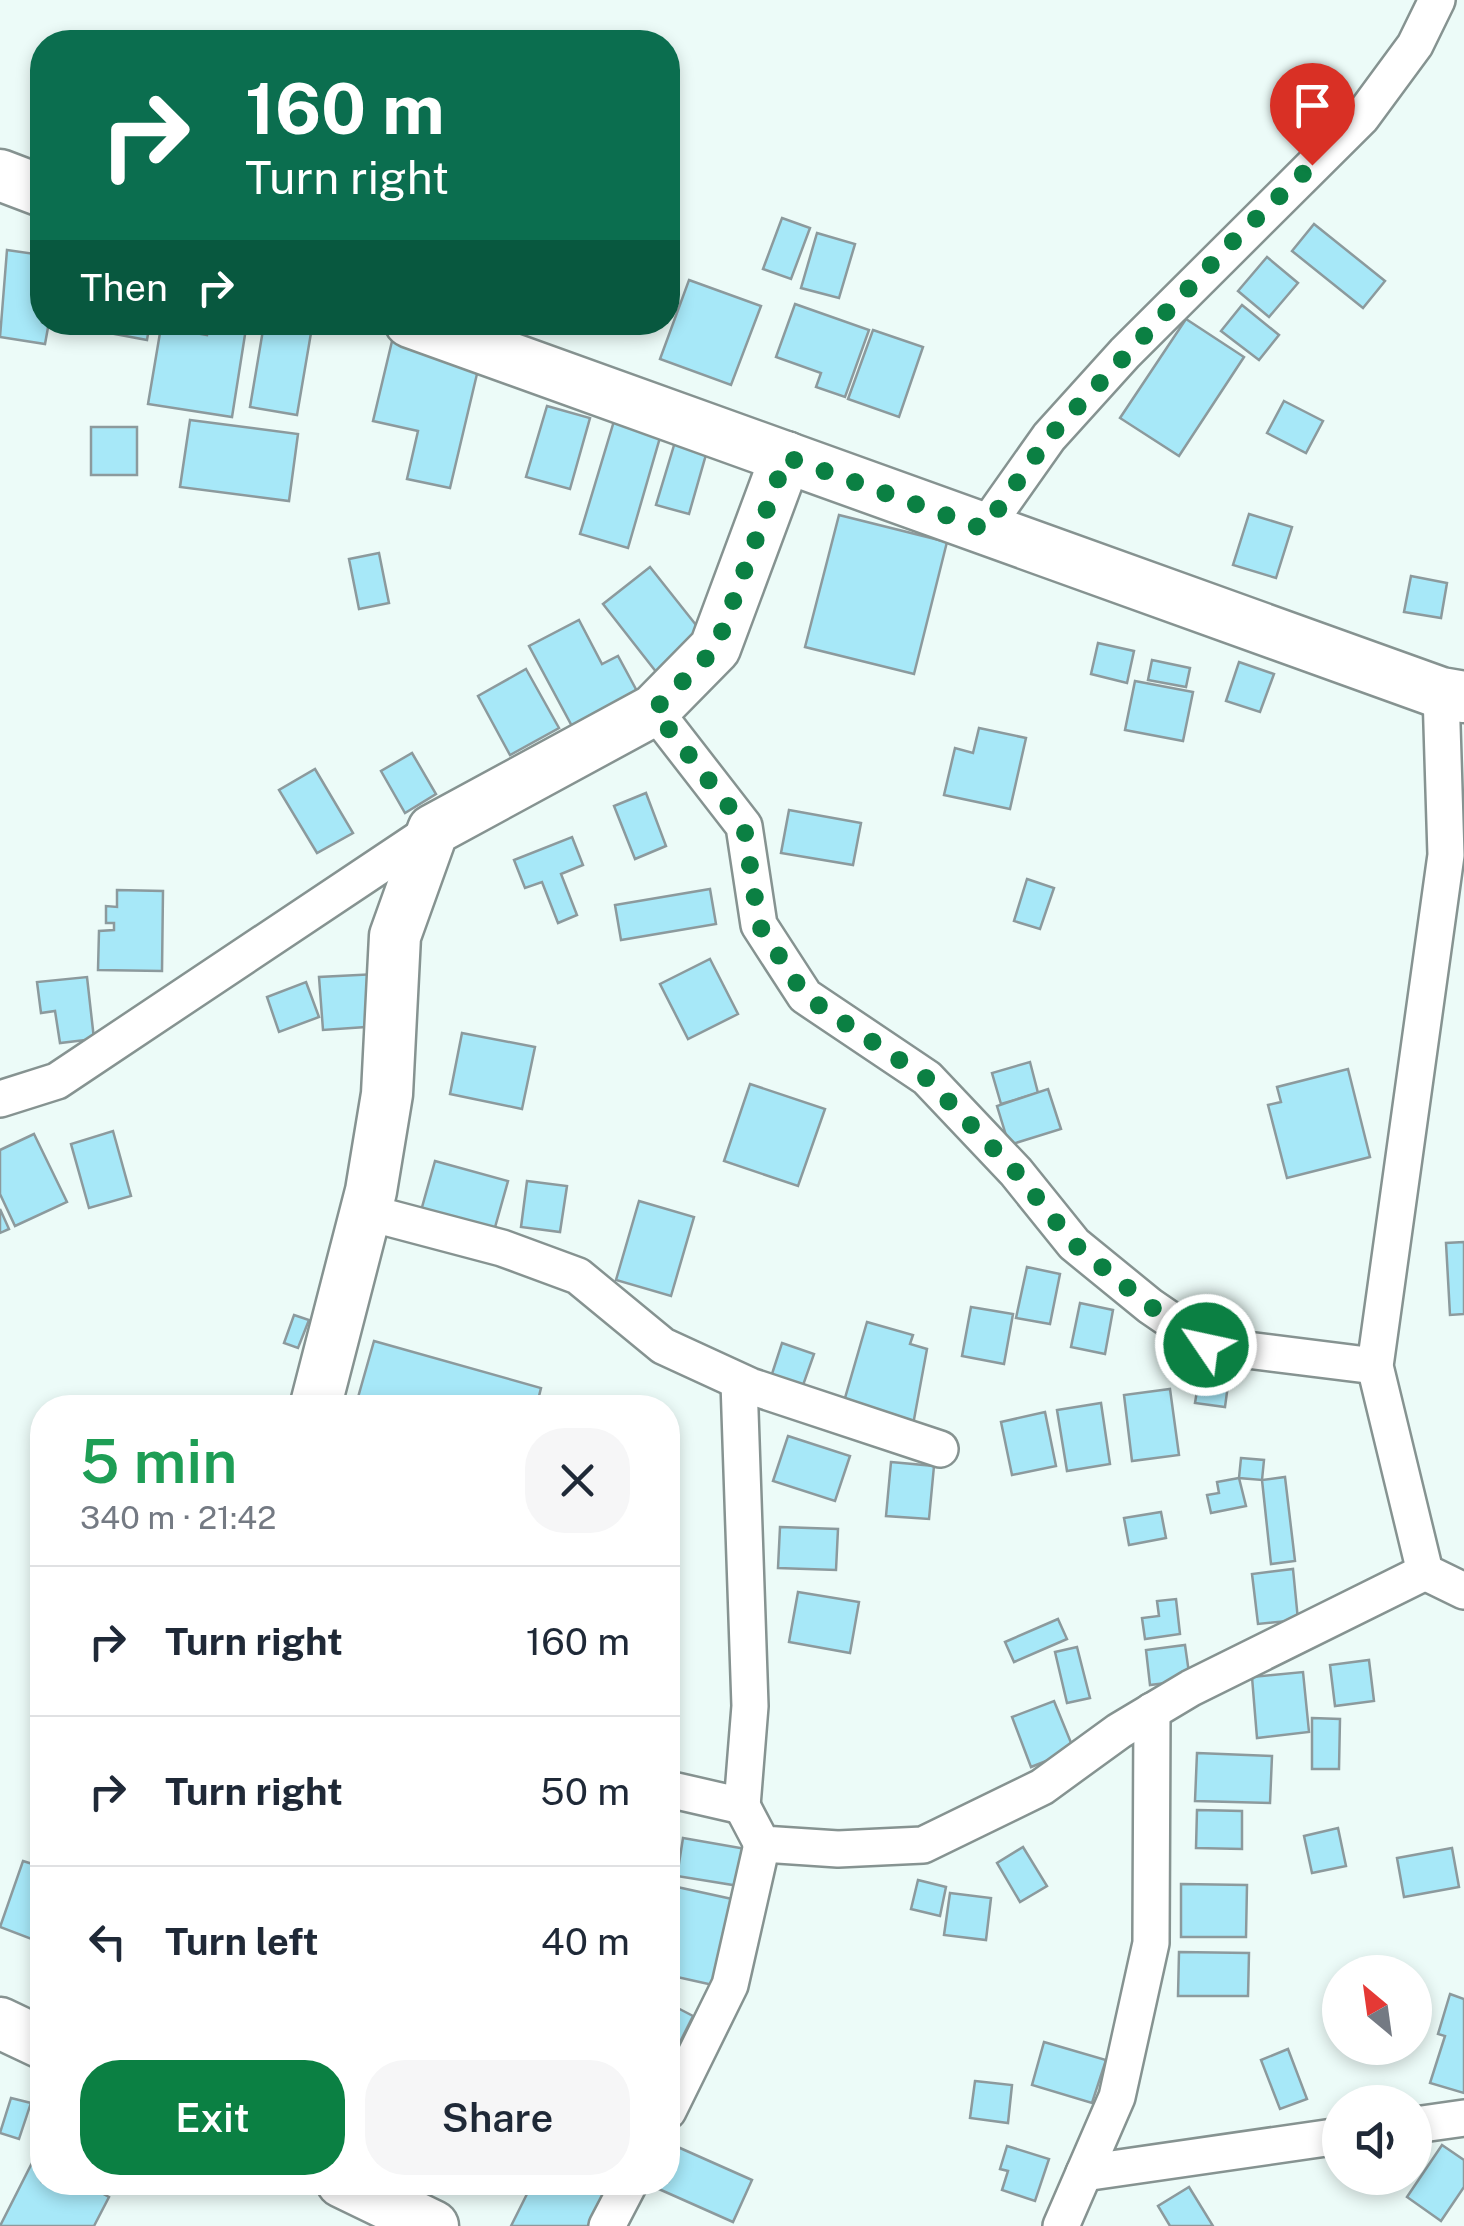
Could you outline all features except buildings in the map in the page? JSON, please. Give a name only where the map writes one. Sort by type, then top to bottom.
[{"type":"main road","points":[[0,176],[30,186]]},
{"type":"main road","points":[[446,335],[1453,695]]},
{"type":"main road","points":[[318,1395],[366,1212],[387,1094],[396,936],[433,830],[654,710],[716,648],[786,457]]},
{"type":"main road","points":[[0,2023],[30,2037]]},
{"type":"main road","points":[[369,2195],[433,2226]]},
{"type":"street","points":[[984,529],[1049,437],[1126,353],[1362,117],[1415,44],[1436,0]]},
{"type":"street","points":[[1453,695],[1446,855],[1375,1366],[1426,1572],[1464,1591]]},
{"type":"street","points":[[654,710],[744,826],[759,925],[805,996],[926,1078],[1016,1172],[1074,1244],[1150,1306],[1206,1345],[1375,1366]]},
{"type":"street","points":[[0,1099],[57,1081],[433,830]]},
{"type":"street","points":[[366,1212],[502,1248],[578,1276],[663,1346],[740,1382],[940,1449]]},
{"type":"street","points":[[680,2087],[730,1985],[762,1844],[742,1806],[750,1706],[740,1382]]},
{"type":"street","points":[[762,1844],[838,1850],[923,1845],[1042,1787],[1152,1711],[1271,1646],[1426,1572]]},
{"type":"street","points":[[1062,2226],[1117,2097],[1151,1943],[1152,1711]]},
{"type":"street","points":[[680,1791],[742,1806]]},
{"type":"street","points":[[1432,2123],[1464,2118]]},
{"type":"street","points":[[1084,2173],[1322,2139]]},
{"type":"street","points":[[606,2226],[623,2195]]},
{"type":"route","points":[[1206,1345],[1150,1306],[1074,1244],[1016,1172],[926,1078],[889,1049],[805,996],[759,925],[744,826],[654,710],[716,648],[786,457],[984,529],[1049,437],[1237,237],[1312,165]]}]
